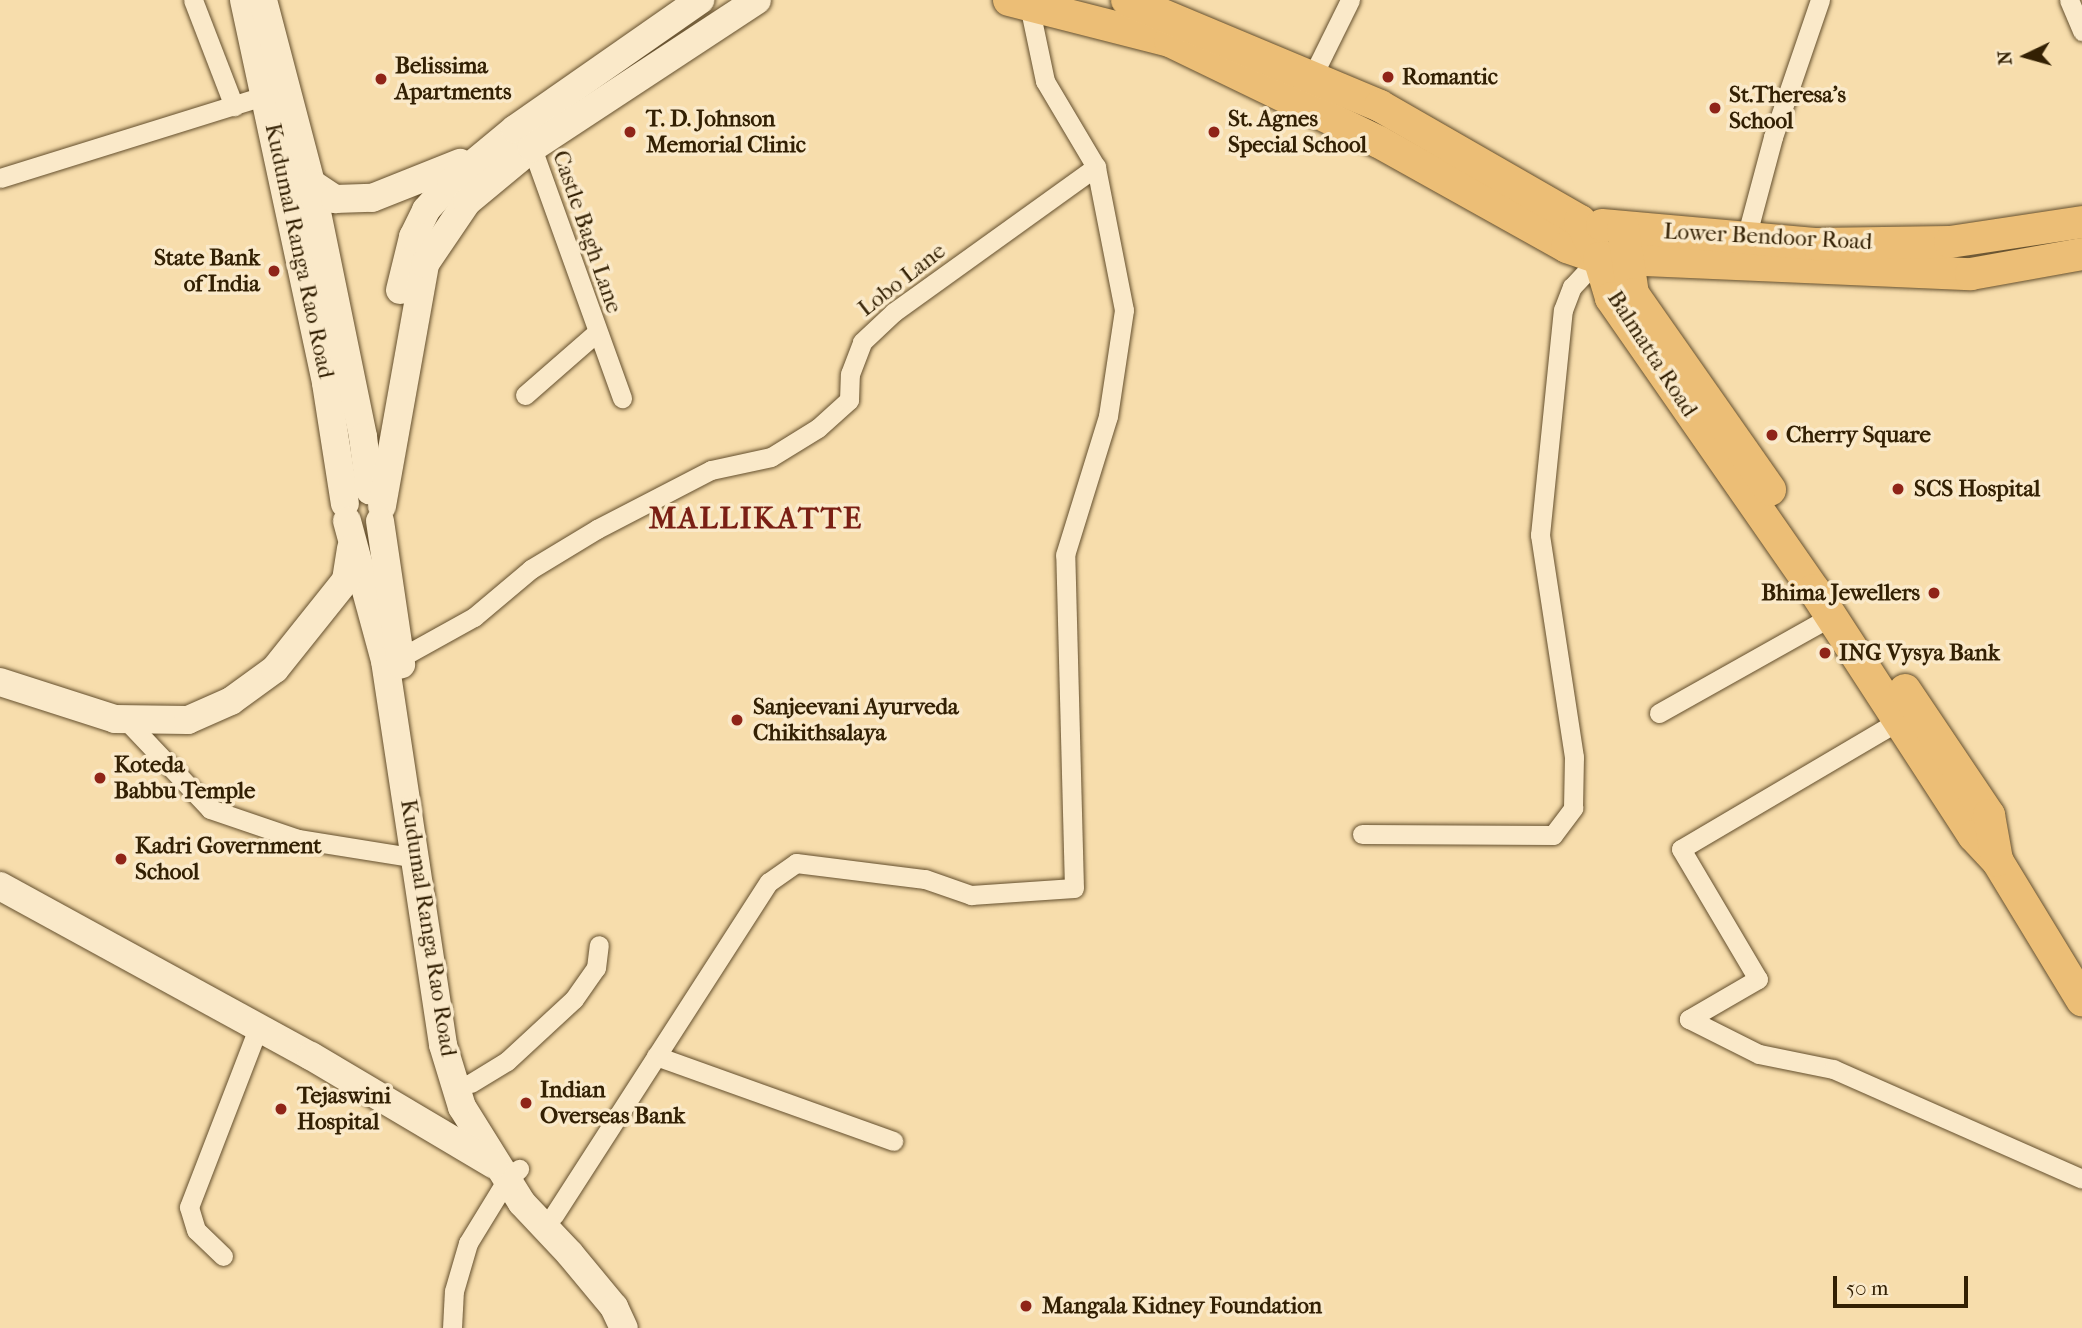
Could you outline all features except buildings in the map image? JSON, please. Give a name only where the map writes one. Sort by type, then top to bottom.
[{"type":"main road","name":"Kudumal Ranga Rao Road","points":[[243,0],[277,92],[348,521],[385,662],[417,858],[443,1045],[462,1107],[614,1307],[624,1328]]},
{"type":"main road","points":[[263,0],[277,92],[311,183],[377,503],[454,1022],[471,1083],[508,1169]]},
{"type":"main road","points":[[348,521],[361,531],[377,503],[388,369],[407,256],[426,209],[483,169],[700,0]]},
{"type":"main road","points":[[311,183],[335,199],[372,198],[460,163],[483,169],[532,148],[757,0]]},
{"type":"main road","points":[[1127,0],[1312,77]]},
{"type":"main road","points":[[1019,2],[1170,41],[1379,142],[1567,247],[1616,248],[1970,274],[2082,254]]},
{"type":"main road","name":"Lower Bendoor Road","points":[[1312,77],[1380,106],[1580,221],[1616,248],[1746,238],[1817,244],[1950,242],[2082,222]]},
{"type":"main road","name":"Balmatta Road","points":[[1616,248],[1611,298],[1832,617],[1974,836],[1998,862],[2082,1000]]},
{"type":"main road","name":"Balmatta Road","points":[[1616,248],[1633,294],[1989,814],[1998,862]]},
{"type":"main road","points":[[0,682],[125,719],[188,720],[231,701],[275,669],[346,580],[348,521]]},
{"type":"main road","points":[[0,886],[508,1169],[614,1280],[642,1328]]},
{"type":"street","points":[[193,0],[234,106]]},
{"type":"street","points":[[1312,77],[1350,0]]},
{"type":"street","points":[[1746,238],[1773,137],[1820,0]]},
{"type":"street","points":[[2069,0],[2082,31]]},
{"type":"street","points":[[554,1215],[769,882],[796,863],[925,878],[971,894],[1074,888],[1065,555],[1108,416],[1124,310],[1096,167],[1045,81],[1019,2]]},
{"type":"street","points":[[0,178],[277,92]]},
{"type":"street","name":"Castle Bagh Lane","points":[[532,148],[596,333],[622,398]]},
{"type":"street","name":"Lobo Lane","points":[[400,658],[474,617],[531,569],[597,529],[711,470],[771,457],[818,428],[849,400],[850,374],[863,342],[894,312],[1096,167]]},
{"type":"street","points":[[1362,834],[1553,835],[1573,808],[1574,757],[1540,536],[1563,310],[1572,287],[1616,248]]},
{"type":"street","name":"Castle Bagh Lane","points":[[525,396],[596,333]]},
{"type":"street","points":[[1659,713],[1832,617]]},
{"type":"street","points":[[125,719],[210,809],[298,839],[417,858]]},
{"type":"street","points":[[1900,720],[1681,849],[1758,979],[1689,1018],[1759,1054],[1833,1069],[2082,1179]]},
{"type":"street","points":[[471,1083],[507,1061],[574,999],[596,968],[598,945]]},
{"type":"street","points":[[223,1256],[196,1230],[189,1207],[258,1028]]},
{"type":"street","points":[[656,1056],[893,1141]]},
{"type":"street","points":[[452,1328],[454,1291],[468,1243],[508,1169]]},
{"type":"place","name":"Romantic","points":[[1388,77]]},
{"type":"place","name":"Belissima Apartments","points":[[381,79]]},
{"type":"place","name":"St.Theresa's School","points":[[1715,108]]},
{"type":"place","name":"T. D. Johnson Memorial Clinic","points":[[630,132]]},
{"type":"place","name":"St. Agnes Special School","points":[[1214,132]]},
{"type":"place","name":"State Bank of India","points":[[274,271]]},
{"type":"place","name":"Cherry Square","points":[[1772,435]]},
{"type":"place","name":"SCS Hospital","points":[[1898,489]]},
{"type":"place","name":"Bhima Jewellers","points":[[1934,593]]},
{"type":"place","name":"ING Vysya Bank","points":[[1825,653]]},
{"type":"place","name":"Sanjeevani Ayurveda Chikithsalaya","points":[[737,720]]},
{"type":"place","name":"Koteda Babbu Temple","points":[[100,778]]},
{"type":"place","name":"Kadri Government School","points":[[121,859]]},
{"type":"place","name":"Indian Overseas Bank","points":[[526,1103]]},
{"type":"place","name":"Tejaswini Hospital","points":[[281,1109]]},
{"type":"place","name":"Mangala Kidney Foundation","points":[[1026,1306]]},
{"type":"district","name":"MALLIKATTE","points":[[756,519]]}]
